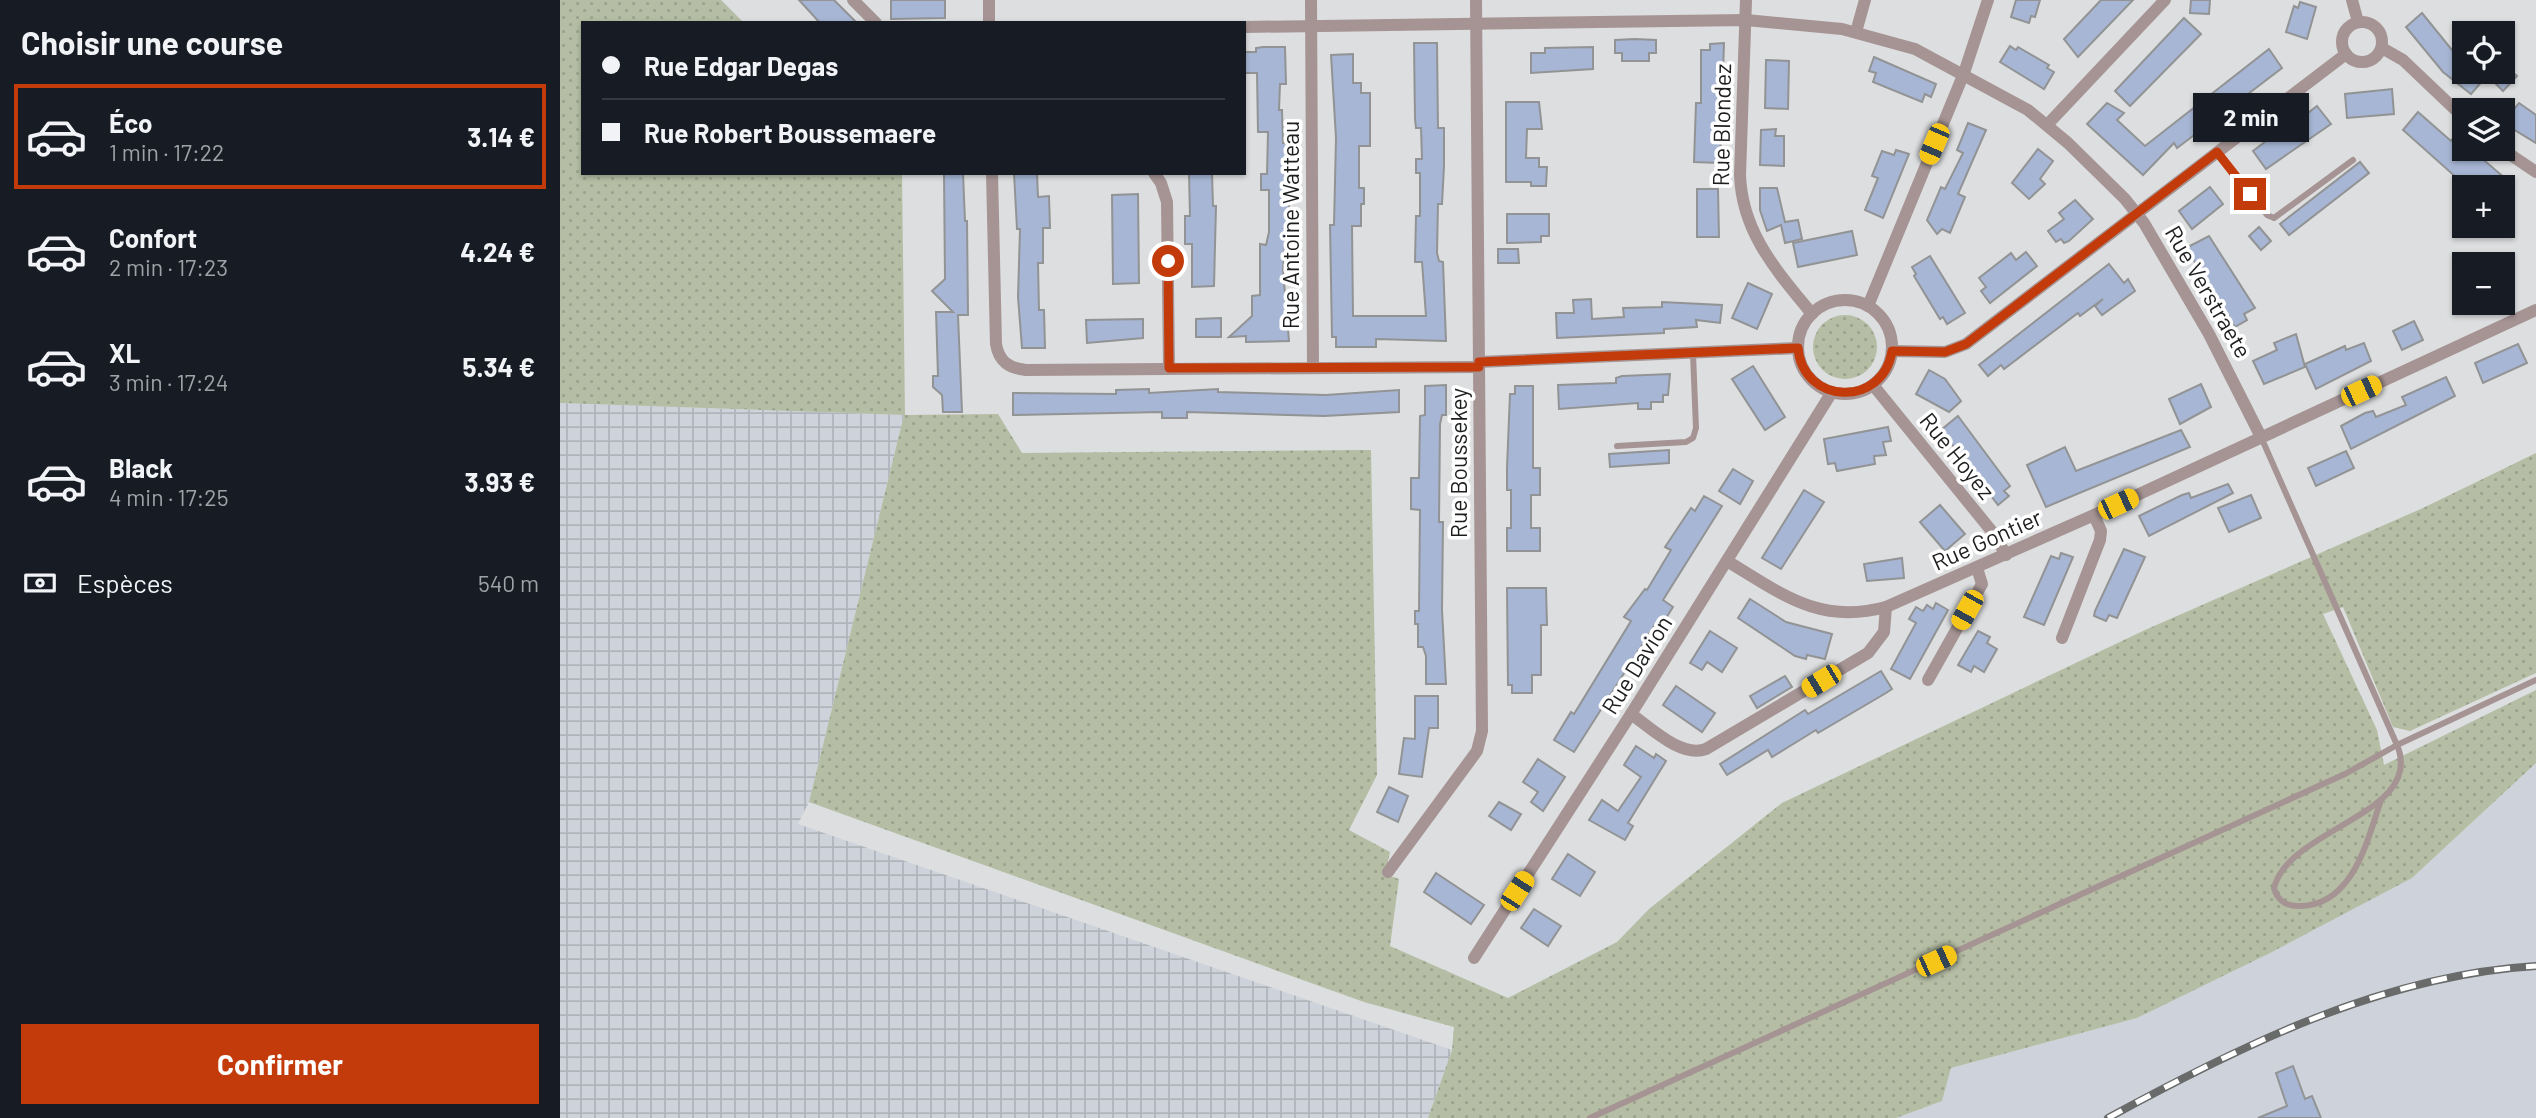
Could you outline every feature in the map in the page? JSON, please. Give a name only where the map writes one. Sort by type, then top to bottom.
[{"type":"street","points":[[853,0],[874,21]]},
{"type":"street","points":[[989,0],[989,21]]},
{"type":"street","name":"Rue Antoine Watteau","points":[[1311,0],[1313,367]]},
{"type":"street","name":"Rue Boussekey","points":[[1388,872],[1481,741],[1476,0]]},
{"type":"street","name":"Rue Blondez","points":[[1746,0],[1740,175],[1743,202],[1760,248],[1812,314]]},
{"type":"street","points":[[1856,32],[1865,0]]},
{"type":"street","points":[[1868,306],[1964,73],[1988,0]]},
{"type":"street","points":[[2048,125],[2165,0]]},
{"type":"street","points":[[2352,0],[2358,22]]},
{"type":"street","name":"Rue Verstraete","points":[[1246,27],[1746,20],[1856,32],[1915,49],[1964,73],[2048,125],[2138,214],[2217,347],[2262,437]]},
{"type":"street","points":[[2358,22],[2368,22],[2379,30],[2382,48],[2376,56],[2367,61],[2354,60],[2346,54],[2342,45],[2344,32],[2358,22]]},
{"type":"street","points":[[2382,48],[2403,60],[2452,107]]},
{"type":"street","points":[[1892,351],[1945,352],[1966,344],[2346,54]]},
{"type":"street","points":[[2515,158],[2536,172]]},
{"type":"street","points":[[992,175],[996,344],[1006,365],[1026,370],[1479,365],[1798,348]]},
{"type":"street","points":[[1155,175],[1164,189],[1167,208],[1169,368]]},
{"type":"street","points":[[1838,300],[1868,306],[1887,325],[1892,351],[1885,372],[1872,385],[1853,393],[1832,392],[1820,387],[1801,364],[1798,348],[1802,329],[1812,314],[1822,306],[1838,300]]},
{"type":"street","name":"Rue Gontier","points":[[1727,561],[1789,599],[1814,609],[1851,613],[1886,607],[2094,515],[2536,310]]},
{"type":"street","name":"Rue Hoyez","points":[[1872,385],[1994,534],[2006,555]]},
{"type":"street","name":"Rue Davion","points":[[1474,958],[1631,714],[1832,392]]},
{"type":"street","points":[[2062,638],[2099,545],[2101,531],[2094,515]]},
{"type":"street","points":[[1928,680],[1982,584],[1977,568]]},
{"type":"street","points":[[1631,714],[1685,750],[1706,749],[1868,653],[1884,632],[1886,607]]},
{"type":"lane","points":[[2217,152],[2267,215],[2274,218],[2353,160]]},
{"type":"lane","points":[[1617,446],[1686,442],[1693,438],[1696,428],[1693,352]]},
{"type":"lane","points":[[2262,437],[2401,757],[2399,772],[2380,803],[2361,858],[2343,885],[2324,900],[2307,906],[2292,906],[2281,900],[2274,888],[2276,881],[2295,855],[2380,803]]},
{"type":"lane","points":[[1590,1118],[2346,774],[2397,745],[2536,680]]},
{"type":"shaded area","points":[[560,403],[904,415],[809,802],[798,824],[1452,1050],[1428,1118],[560,1118]]},
{"type":"shaded area","points":[[2536,763],[2536,1118],[1896,1118],[1942,1101],[1951,1068],[2137,1018],[2412,878]]},
{"type":"green space","points":[[560,0],[721,0],[742,21],[581,21],[581,175],[902,175],[905,415],[998,414],[1022,453],[1371,450],[1377,775],[1349,830],[1390,852],[1385,874],[1399,879],[1390,946],[1508,998],[1617,942],[1649,909],[1782,803],[2145,630],[2423,508],[2536,453],[2536,673],[2410,731],[2393,727],[2343,607],[2323,614],[2377,730],[2384,765],[2536,690],[2536,763],[2412,878],[2270,953],[2137,1018],[1951,1068],[1942,1101],[1896,1118],[1428,1118],[1452,1050],[1454,1027],[1364,1002],[809,802],[904,415],[560,403]]},
{"type":"green space","points":[[1845,315],[1863,321],[1871,329],[1877,347],[1871,365],[1863,373],[1845,379],[1827,373],[1819,365],[1813,347],[1819,329],[1827,321]]},
{"type":"building","points":[[799,0],[834,0],[855,21],[818,21]]},
{"type":"building","points":[[891,0],[945,0],[945,18],[891,19]]},
{"type":"building","points":[[2016,0],[2040,0],[2035,17],[2031,16],[2029,23],[2011,17]]},
{"type":"building","points":[[2101,0],[2133,0],[2078,57],[2064,39]]},
{"type":"building","points":[[2191,0],[2210,0],[2209,14],[2190,13]]},
{"type":"building","points":[[2300,2],[2316,7],[2307,39],[2286,32],[2294,6],[2298,8]]},
{"type":"building","points":[[2422,13],[2452,50],[2452,79],[2443,72],[2406,27]]},
{"type":"building","points":[[2184,18],[2201,34],[2130,106],[2115,91]]},
{"type":"building","points":[[1615,40],[1656,40],[1656,53],[1649,53],[1649,61],[1622,61],[1622,53],[1615,53]]},
{"type":"building","points":[[1414,43],[1437,43],[1438,128],[1444,128],[1444,166],[1442,204],[1438,204],[1437,253],[1439,261],[1443,262],[1446,341],[1376,339],[1376,347],[1336,347],[1336,337],[1332,337],[1330,225],[1334,225],[1336,138],[1331,55],[1353,54],[1353,83],[1361,83],[1361,93],[1370,93],[1370,146],[1359,146],[1359,188],[1364,188],[1364,204],[1361,204],[1361,226],[1352,226],[1353,316],[1426,316],[1422,262],[1415,262],[1416,216],[1420,216],[1420,173],[1416,173],[1416,159],[1422,159],[1421,128],[1416,128],[1415,119]]},
{"type":"building","points":[[1724,43],[1720,163],[1694,162],[1696,103],[1701,103],[1701,50],[1710,50],[1710,44]]},
{"type":"building","points":[[2010,46],[2016,50],[2018,47],[2049,65],[2047,68],[2054,72],[2044,89],[2000,62]]},
{"type":"building","points":[[1285,47],[1286,84],[1280,84],[1279,110],[1282,110],[1283,143],[1289,143],[1289,244],[1285,244],[1283,270],[1289,341],[1246,342],[1246,336],[1229,337],[1252,316],[1252,296],[1260,295],[1260,244],[1266,245],[1269,232],[1269,190],[1261,190],[1261,174],[1267,174],[1268,132],[1258,132],[1257,73],[1246,73],[1246,52],[1256,52],[1256,48]]},
{"type":"building","points":[[1593,47],[1593,69],[1531,73],[1531,53],[1545,53],[1545,48]]},
{"type":"building","points":[[2269,49],[2282,68],[2177,148],[2174,143],[2143,175],[2087,124],[2107,103],[2124,113],[2117,120],[2145,146]]},
{"type":"building","points":[[1874,57],[1936,84],[1931,97],[1925,94],[1922,102],[1873,82],[1876,73],[1869,71]]},
{"type":"building","points":[[1766,60],[1789,61],[1788,109],[1765,108]]},
{"type":"building","points":[[2458,84],[2480,84],[2471,94]]},
{"type":"building","points":[[2496,84],[2510,84],[2503,91]]},
{"type":"building","points":[[2392,89],[2394,114],[2347,118],[2345,94]]},
{"type":"building","points":[[1506,102],[1539,102],[1542,129],[1527,129],[1526,158],[1539,158],[1539,167],[1547,167],[1546,186],[1531,186],[1531,182],[1506,182]]},
{"type":"building","points":[[2519,103],[2536,115],[2536,143],[2515,130],[2515,108]]},
{"type":"building","points":[[2317,106],[2331,124],[2266,169],[2253,151],[2274,135],[2276,138]]},
{"type":"building","points":[[2418,112],[2452,140],[2452,161],[2485,161],[2501,175],[2454,175],[2403,130]]},
{"type":"building","points":[[1968,123],[1986,130],[1958,194],[1965,197],[1950,233],[1942,229],[1937,234],[1927,220],[1941,187],[1945,189],[1963,153],[1957,150]]},
{"type":"building","points":[[1776,129],[1775,136],[1784,136],[1784,166],[1760,165],[1761,130]]},
{"type":"building","points":[[2038,149],[2053,161],[2040,179],[2045,184],[2029,199],[2012,183]]},
{"type":"building","points":[[1896,150],[1909,154],[1883,218],[1865,210],[1878,178],[1872,176],[1882,151],[1894,155]]},
{"type":"building","points":[[2360,162],[2369,173],[2289,235],[2280,224]]},
{"type":"building","points":[[944,175],[963,175],[967,221],[968,315],[958,315],[962,412],[943,412],[942,395],[933,387],[933,376],[938,376],[936,312],[953,312],[932,291],[945,279]]},
{"type":"building","points":[[1014,175],[1037,175],[1038,197],[1049,196],[1050,228],[1043,228],[1043,263],[1038,263],[1039,310],[1044,310],[1045,348],[1022,348],[1018,297],[1020,229],[1017,229]]},
{"type":"building","points":[[1189,175],[1212,175],[1213,206],[1216,206],[1214,286],[1192,287],[1192,244],[1185,244],[1185,216],[1190,216]]},
{"type":"building","points":[[2210,187],[2223,204],[2192,229],[2179,211]]},
{"type":"building","points":[[1760,188],[1777,188],[1785,222],[1798,220],[1802,239],[1785,243],[1781,225],[1767,231],[1760,210]]},
{"type":"building","points":[[1697,189],[1718,189],[1719,237],[1697,237]]},
{"type":"building","points":[[1138,194],[1139,283],[1113,284],[1112,195]]},
{"type":"building","points":[[2075,200],[2093,219],[2069,241],[2064,243],[2061,239],[2056,242],[2048,231],[2064,219],[2059,213]]},
{"type":"building","points":[[1507,214],[1549,214],[1549,236],[1541,236],[1541,242],[1507,243]]},
{"type":"building","points":[[2259,227],[2271,241],[2261,250],[2249,236]]},
{"type":"building","points":[[1852,231],[1857,255],[1798,267],[1793,243]]},
{"type":"building","points":[[2209,236],[2255,308],[2244,314],[2247,320],[2235,327],[2186,248]]},
{"type":"building","points":[[1498,249],[1518,249],[1519,263],[1498,263]]},
{"type":"building","points":[[2026,252],[2037,266],[1990,303],[1981,291],[1986,287],[1979,278],[2011,253],[2016,260]]},
{"type":"building","points":[[1930,256],[1965,313],[1947,324],[1943,317],[1940,319],[1914,276],[1916,274],[1912,267]]},
{"type":"building","points":[[2109,264],[2124,283],[2128,279],[2135,291],[2102,315],[2095,306],[2103,299],[2080,316],[2078,313],[2004,369],[2001,365],[1988,376],[1979,365]]},
{"type":"building","points":[[1748,283],[1772,294],[1757,329],[1732,318]]},
{"type":"building","points":[[1591,299],[1592,319],[1624,317],[1623,308],[1662,307],[1662,302],[1722,305],[1720,323],[1696,320],[1697,327],[1664,329],[1664,333],[1557,338],[1556,313],[1574,313],[1573,300]]},
{"type":"building","points":[[1221,318],[1221,337],[1196,337],[1196,319]]},
{"type":"building","points":[[1143,319],[1143,338],[1087,343],[1086,320]]},
{"type":"building","points":[[2414,321],[2423,340],[2402,350],[2393,331]]},
{"type":"building","points":[[2296,334],[2305,367],[2264,384],[2253,361],[2277,350],[2274,343]]},
{"type":"building","points":[[2364,343],[2371,361],[2316,389],[2305,364],[2345,346],[2346,350]]},
{"type":"building","points":[[2518,344],[2527,363],[2483,383],[2475,363]]},
{"type":"building","points":[[1753,366],[1785,417],[1765,430],[1732,379]]},
{"type":"building","points":[[1929,370],[1945,379],[1961,401],[1949,412],[1916,394]]},
{"type":"building","points":[[1670,374],[1668,395],[1663,395],[1663,402],[1651,402],[1651,409],[1638,409],[1638,403],[1559,409],[1558,385],[1616,383],[1616,378],[1622,376]]},
{"type":"building","points":[[2446,377],[2455,396],[2351,449],[2341,426],[2365,413],[2373,411],[2376,417],[2406,405],[2402,397]]},
{"type":"building","points":[[2201,384],[2211,407],[2180,424],[2169,399]]},
{"type":"building","points":[[1446,385],[1446,415],[1442,415],[1440,424],[1439,522],[1443,522],[1442,610],[1446,684],[1426,684],[1426,656],[1423,647],[1418,647],[1418,624],[1415,624],[1415,611],[1419,611],[1420,510],[1411,509],[1411,478],[1419,478],[1420,416],[1425,415],[1425,386]]},
{"type":"building","points":[[1515,386],[1533,386],[1533,468],[1540,468],[1540,495],[1531,495],[1531,528],[1540,528],[1540,551],[1507,551],[1507,528],[1511,528],[1511,490],[1507,490],[1510,394],[1515,394]]},
{"type":"building","points":[[1149,389],[1149,393],[1218,389],[1218,392],[1326,395],[1399,390],[1399,412],[1324,416],[1187,412],[1187,418],[1162,418],[1162,412],[1013,415],[1013,393],[1116,394],[1116,390]]},
{"type":"building","points":[[1958,416],[2010,486],[2004,491],[2009,496],[1998,505],[1941,430]]},
{"type":"building","points":[[1888,427],[1891,441],[1883,442],[1886,455],[1874,456],[1875,464],[1837,471],[1835,463],[1828,464],[1824,439]]},
{"type":"building","points":[[2181,430],[2190,447],[2046,507],[2027,465],[2065,447],[2076,471]]},
{"type":"building","points":[[1669,450],[1669,463],[1610,467],[1609,454]]},
{"type":"building","points":[[2346,451],[2354,468],[2316,486],[2308,468]]},
{"type":"building","points":[[1733,469],[1753,481],[1740,504],[1719,491]]},
{"type":"building","points":[[2228,484],[2233,493],[2149,536],[2139,516],[2182,495],[2189,493],[2191,498]]},
{"type":"building","points":[[1804,490],[1824,502],[1781,569],[1762,558]]},
{"type":"building","points":[[2251,495],[2261,518],[2229,532],[2218,508]]},
{"type":"building","points":[[1704,496],[1722,506],[1663,600],[1673,607],[1661,626],[1656,623],[1574,752],[1554,740],[1571,712],[1574,714],[1631,621],[1624,617],[1645,589],[1647,590],[1671,550],[1665,547],[1691,508],[1695,511]]},
{"type":"building","points":[[1940,505],[1965,534],[1945,551],[1920,522]]},
{"type":"building","points":[[2124,549],[2145,557],[2117,618],[2109,615],[2106,621],[2094,616],[2095,611]]},
{"type":"building","points":[[2061,553],[2073,557],[2044,625],[2024,617],[2051,556],[2059,559]]},
{"type":"building","points":[[1902,558],[1904,578],[1867,581],[1864,564]]},
{"type":"building","points":[[1507,588],[1546,588],[1547,625],[1541,625],[1541,675],[1532,675],[1532,693],[1512,693],[1512,685],[1508,685]]},
{"type":"building","points":[[1750,599],[1786,622],[1832,634],[1825,659],[1807,655],[1806,659],[1795,656],[1738,618]]},
{"type":"building","points":[[1936,603],[1948,610],[1910,679],[1891,669],[1916,623],[1909,619],[1916,607],[1923,611],[1927,605],[1933,609]]},
{"type":"building","points":[[1710,631],[1737,648],[1722,672],[1707,662],[1702,670],[1690,663]]},
{"type":"building","points":[[1978,631],[1990,637],[1987,643],[1997,649],[1984,672],[1974,666],[1971,672],[1958,665]]},
{"type":"building","points":[[1881,671],[1892,689],[1818,733],[1816,730],[1772,757],[1768,750],[1727,775],[1720,764],[1805,710],[1808,714]]},
{"type":"building","points":[[1785,676],[1792,687],[1757,708],[1750,696]]},
{"type":"building","points":[[1676,686],[1715,713],[1702,732],[1663,705]]},
{"type":"building","points":[[1415,696],[1438,696],[1438,728],[1429,728],[1422,777],[1399,774],[1404,738],[1415,739]]},
{"type":"building","points":[[1636,746],[1654,758],[1656,754],[1666,761],[1628,823],[1633,826],[1625,840],[1589,820],[1602,800],[1618,811],[1641,777],[1624,765]]},
{"type":"building","points":[[1538,759],[1565,777],[1543,811],[1531,802],[1538,792],[1523,782]]},
{"type":"building","points":[[1389,787],[1408,796],[1398,822],[1377,812]]},
{"type":"building","points":[[1499,802],[1521,814],[1511,830],[1489,816]]},
{"type":"building","points":[[1568,854],[1595,872],[1580,896],[1552,879]]},
{"type":"building","points":[[1436,873],[1484,905],[1471,924],[1424,892]]},
{"type":"building","points":[[1534,909],[1561,926],[1548,946],[1521,928]]},
{"type":"building","points":[[2293,1066],[2305,1099],[2312,1096],[2321,1118],[2258,1118],[2287,1106],[2276,1073]]},
{"type":"railway","points":[[2108,1118],[2209,1065],[2314,1018],[2423,983],[2479,972],[2536,966]]},
{"type":"route","points":[[1168,261],[1169,368],[1479,367],[1479,362],[1798,348],[1801,364],[1814,382],[1828,391],[1849,394],[1869,388],[1879,379],[1887,369],[1892,351],[1915,354],[1945,352],[1966,344],[2217,152],[2250,194]]}]
